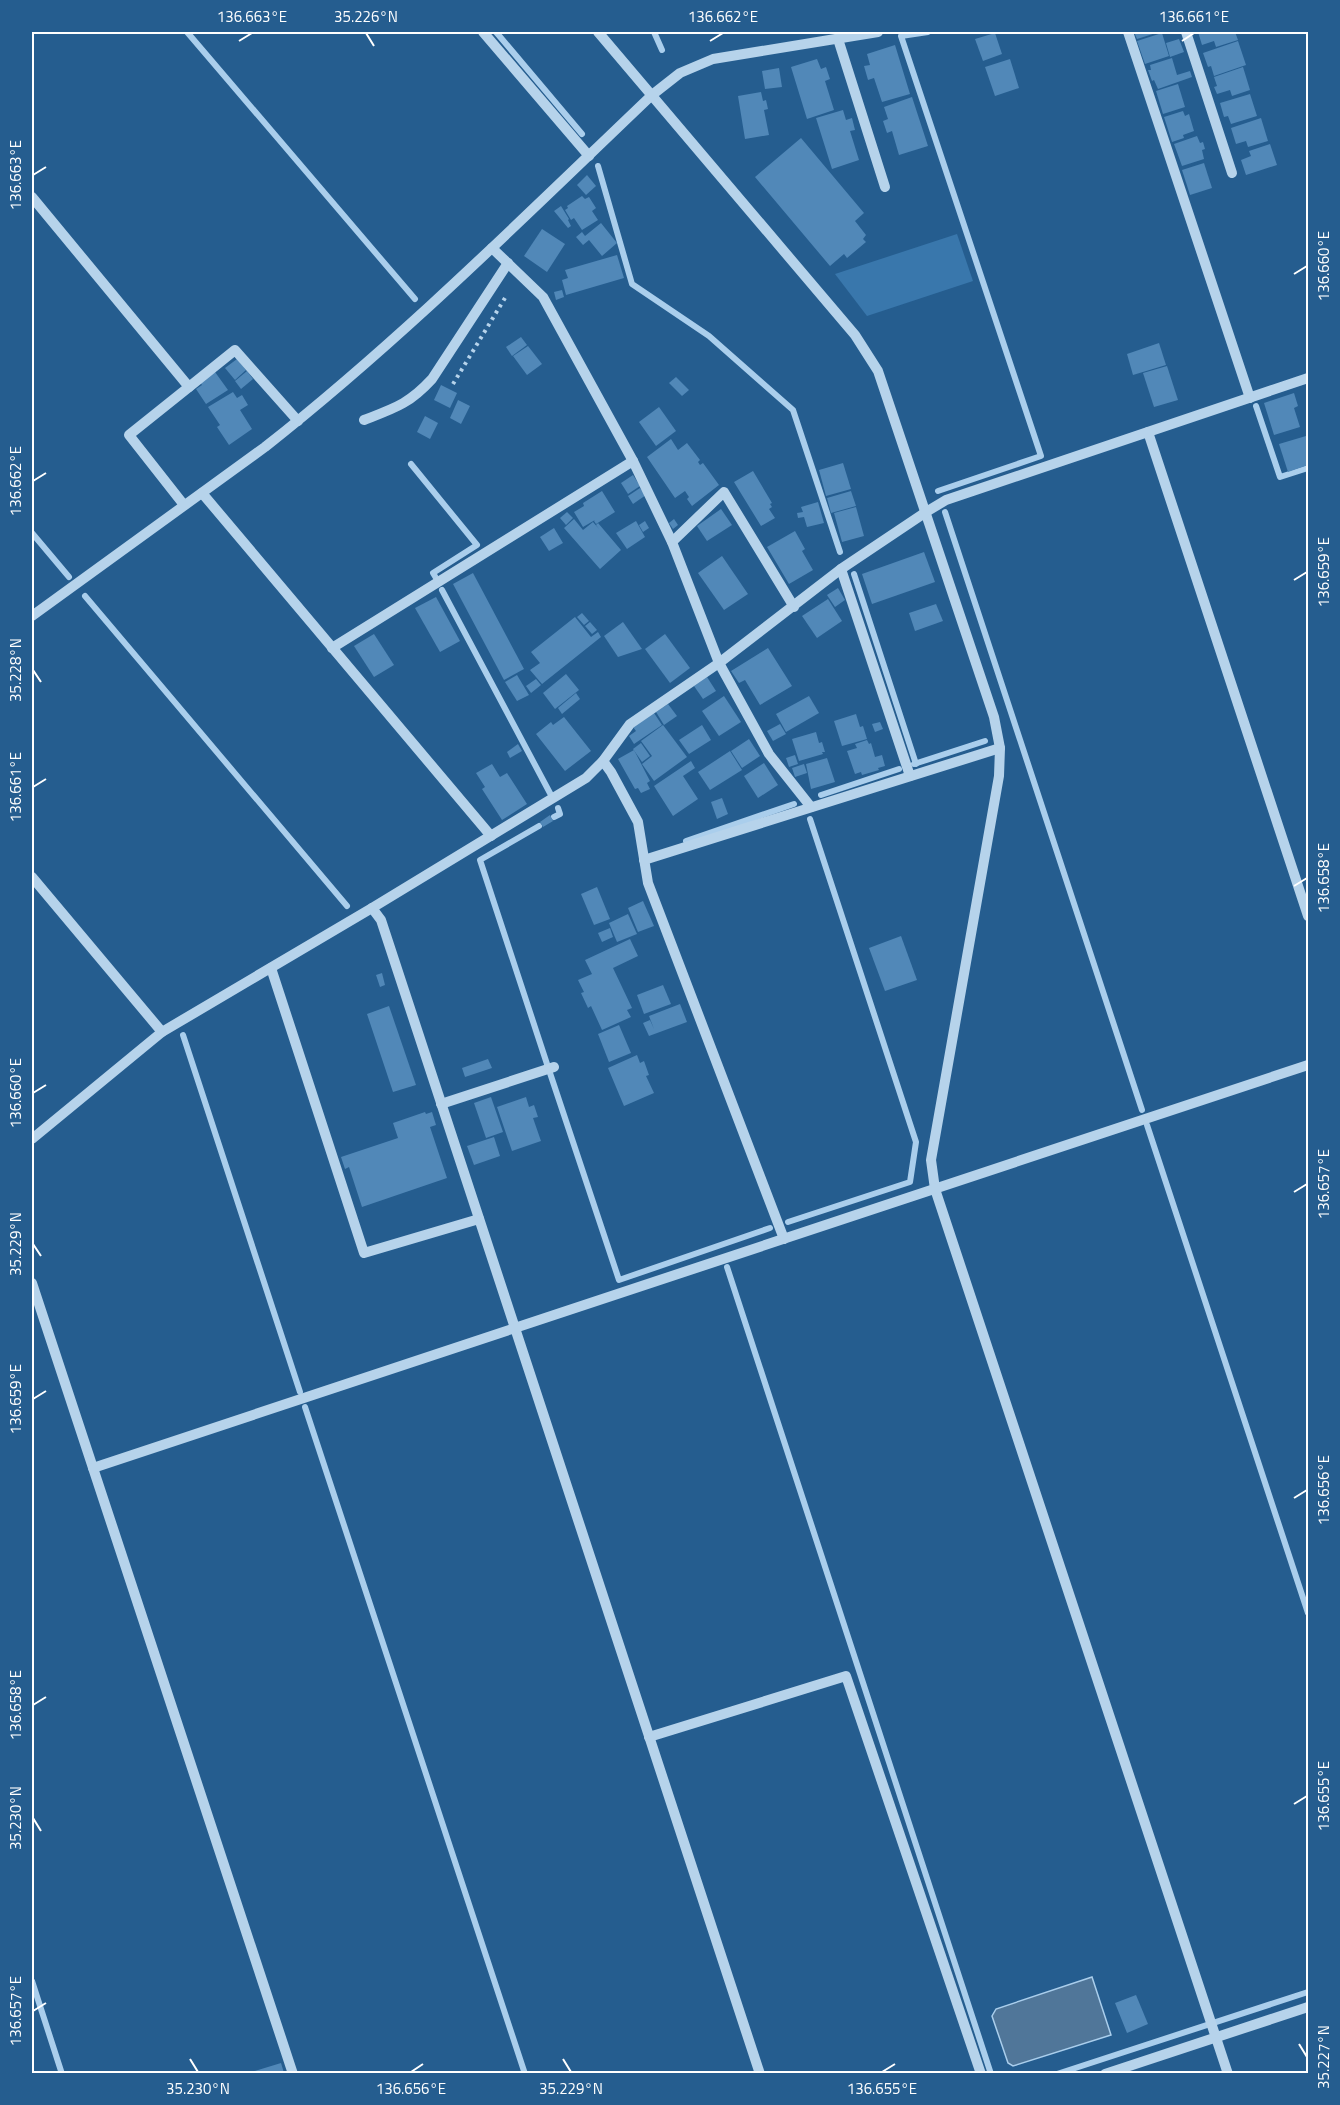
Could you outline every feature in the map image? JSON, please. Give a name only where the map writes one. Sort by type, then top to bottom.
[{"type":"street","points":[[483,32],[589,156]]},
{"type":"street","points":[[598,32],[855,335],[878,371],[994,717],[1000,748],[999,776],[931,1160],[935,1189],[1228,2073]]},
{"type":"street","points":[[32,616],[298,421],[420,315],[652,96],[680,73],[713,59],[879,32]]},
{"type":"street","points":[[1128,32],[1250,398]]},
{"type":"street","points":[[1186,32],[1232,173]]},
{"type":"street","points":[[838,39],[885,187]]},
{"type":"street","points":[[32,197],[189,387]]},
{"type":"street","points":[[492,248],[543,297],[633,461],[672,542],[719,663],[769,754],[811,807]]},
{"type":"street","points":[[364,420],[401,406],[416,396],[432,379],[508,263]]},
{"type":"street","points":[[184,505],[129,435],[235,350],[298,421]]},
{"type":"street","points":[[32,1139],[162,1032],[586,778],[603,761],[630,724],[719,663],[841,569],[946,500],[1308,378]]},
{"type":"street","points":[[1148,432],[1308,916]]},
{"type":"street","points":[[332,648],[633,461]]},
{"type":"street","points":[[672,542],[724,492],[794,607]]},
{"type":"street","points":[[202,493],[491,836]]},
{"type":"street","points":[[841,569],[910,776]]},
{"type":"street","points":[[644,860],[1000,748]]},
{"type":"street","points":[[603,761],[638,822],[648,883],[784,1239]]},
{"type":"street","points":[[32,877],[162,1032]]},
{"type":"street","points":[[372,908],[381,921],[760,2073]]},
{"type":"street","points":[[271,968],[364,1253],[479,1219]]},
{"type":"street","points":[[93,1468],[1308,1065]]},
{"type":"street","points":[[441,1104],[554,1067]]},
{"type":"street","points":[[32,1283],[293,2073]]},
{"type":"street","points":[[649,1737],[846,1676],[981,2073]]},
{"type":"street","points":[[1105,2073],[1215,2034],[1308,2007]]},
{"type":"path","points":[[453,384],[519,274]]},
{"type":"shaded area","points":[[957,234],[973,281],[867,316],[835,274]]},
{"type":"shaded area","points":[[1092,1977],[1111,2035],[1013,2066],[1008,2063],[992,2016],[996,2009]]},
{"type":"building","points":[[1134,32],[1159,32],[1137,39]]},
{"type":"building","points":[[1198,32],[1235,32],[1238,40],[1216,47],[1214,41],[1202,45]]},
{"type":"building","points":[[995,33],[1002,54],[983,61],[975,39]]},
{"type":"building","points":[[1162,33],[1169,56],[1145,64],[1137,41]]},
{"type":"building","points":[[1179,39],[1184,52],[1170,57],[1166,43]]},
{"type":"building","points":[[1238,41],[1246,65],[1214,76],[1203,53]]},
{"type":"building","points":[[895,45],[910,94],[882,102],[874,78],[868,80],[864,66],[870,65],[867,54]]},
{"type":"building","points":[[1172,58],[1177,75],[1190,71],[1192,77],[1158,89],[1148,70],[1151,70],[1150,65]]},
{"type":"building","points":[[817,59],[821,69],[826,67],[830,79],[825,81],[834,110],[807,119],[791,67]]},
{"type":"building","points":[[1010,59],[1019,88],[995,96],[985,67]]},
{"type":"building","points":[[1243,67],[1250,90],[1232,96],[1230,90],[1217,94],[1214,77]]},
{"type":"building","points":[[779,68],[782,87],[765,89],[762,71]]},
{"type":"building","points":[[1178,84],[1185,107],[1163,114],[1156,91]]},
{"type":"building","points":[[761,92],[768,109],[764,110],[769,135],[745,139],[738,96]]},
{"type":"building","points":[[1250,94],[1257,116],[1231,124],[1228,116],[1224,117],[1220,103]]},
{"type":"building","points":[[912,97],[928,146],[899,155],[892,131],[887,133],[883,121],[888,119],[884,107]]},
{"type":"building","points":[[843,110],[846,120],[852,118],[855,130],[850,131],[859,160],[832,169],[816,118]]},
{"type":"building","points":[[1183,111],[1185,116],[1189,114],[1194,131],[1172,142],[1164,117]]},
{"type":"building","points":[[1261,118],[1268,141],[1248,147],[1246,141],[1236,144],[1231,128]]},
{"type":"building","points":[[1197,136],[1200,143],[1203,142],[1204,159],[1182,166],[1174,144]]},
{"type":"building","points":[[801,138],[864,213],[855,221],[866,235],[863,239],[866,242],[847,258],[844,254],[830,266],[755,177]]},
{"type":"building","points":[[1270,144],[1277,165],[1246,175],[1241,160],[1251,156],[1249,151]]},
{"type":"building","points":[[1204,163],[1212,188],[1190,195],[1182,170]]},
{"type":"building","points":[[587,175],[596,186],[586,195],[577,185]]},
{"type":"building","points":[[582,196],[585,199],[589,197],[596,208],[592,211],[598,220],[582,230],[574,218],[571,220],[565,210],[567,206]]},
{"type":"building","points":[[561,206],[569,219],[571,226],[568,228],[554,211]]},
{"type":"building","points":[[601,223],[617,243],[602,256],[589,240],[583,245],[576,237],[582,232],[585,236]]},
{"type":"building","points":[[542,229],[565,244],[547,272],[524,256]]},
{"type":"building","points":[[617,255],[624,278],[566,295],[562,280],[568,278],[565,270]]},
{"type":"building","points":[[562,290],[564,297],[556,300],[554,292]]},
{"type":"building","points":[[521,337],[527,345],[512,356],[506,347]]},
{"type":"building","points":[[1159,343],[1166,365],[1133,375],[1127,354]]},
{"type":"building","points":[[528,346],[542,364],[527,375],[513,356]]},
{"type":"building","points":[[237,359],[246,370],[235,380],[225,368]]},
{"type":"building","points":[[1167,366],[1178,400],[1154,407],[1143,373]]},
{"type":"building","points":[[247,371],[253,379],[241,389],[235,381]]},
{"type":"building","points":[[215,372],[228,390],[206,404],[196,389],[202,385],[200,382]]},
{"type":"building","points":[[676,377],[689,390],[682,396],[669,383]]},
{"type":"building","points":[[441,385],[457,393],[450,408],[434,400]]},
{"type":"building","points":[[233,392],[237,398],[242,395],[248,405],[240,410],[252,429],[229,445],[208,407]]},
{"type":"building","points":[[1294,393],[1298,406],[1294,408],[1300,427],[1274,435],[1264,403]]},
{"type":"building","points":[[458,400],[470,406],[461,424],[450,418]]},
{"type":"building","points":[[659,407],[676,431],[656,446],[639,422]]},
{"type":"building","points":[[425,416],[438,423],[430,439],[417,432]]},
{"type":"building","points":[[1306,436],[1308,465],[1288,472],[1279,444]]},
{"type":"building","points":[[671,439],[678,450],[687,443],[700,460],[698,462],[700,465],[703,463],[719,485],[692,506],[685,491],[675,498],[647,457]]},
{"type":"building","points":[[843,463],[851,489],[826,496],[819,470]]},
{"type":"building","points":[[753,471],[772,503],[769,509],[775,518],[761,526],[734,482]]},
{"type":"building","points":[[633,475],[640,486],[628,494],[621,483]]},
{"type":"building","points":[[640,488],[646,495],[633,504],[628,496]]},
{"type":"building","points":[[602,491],[615,512],[596,524],[595,520],[583,527],[574,512],[584,506],[583,503]]},
{"type":"building","points":[[851,491],[856,506],[831,513],[827,498]]},
{"type":"building","points":[[818,502],[824,523],[807,527],[804,517],[798,518],[797,513],[803,512],[801,507]]},
{"type":"building","points":[[856,507],[864,536],[842,542],[834,513]]},
{"type":"building","points":[[721,509],[732,525],[707,541],[697,526]]},
{"type":"building","points":[[567,512],[573,518],[566,525],[560,518]]},
{"type":"building","points":[[574,519],[583,530],[593,522],[599,529],[596,525],[598,523],[621,550],[600,569],[564,528]]},
{"type":"building","points":[[674,519],[678,525],[673,529],[669,523]]},
{"type":"building","points":[[636,521],[645,537],[627,549],[616,533]]},
{"type":"building","points":[[645,521],[649,528],[643,532],[639,525]]},
{"type":"building","points":[[554,528],[563,543],[549,551],[540,537]]},
{"type":"building","points":[[795,531],[805,549],[802,551],[813,570],[789,584],[767,547]]},
{"type":"building","points":[[924,552],[935,582],[872,604],[862,574]]},
{"type":"building","points":[[722,556],[748,594],[724,610],[698,573]]},
{"type":"building","points":[[473,573],[524,669],[504,680],[453,584]]},
{"type":"building","points":[[838,588],[845,600],[835,607],[827,595]]},
{"type":"building","points":[[436,597],[460,641],[440,652],[415,608]]},
{"type":"building","points":[[828,599],[842,621],[817,638],[802,616]]},
{"type":"building","points":[[936,604],[943,621],[915,631],[909,613]]},
{"type":"building","points":[[582,613],[589,621],[584,625],[577,617]]},
{"type":"building","points":[[575,617],[591,637],[598,632],[601,637],[542,684],[530,670],[540,663],[531,652]]},
{"type":"building","points":[[590,622],[597,630],[592,634],[585,626]]},
{"type":"building","points":[[623,622],[642,649],[618,657],[604,636]]},
{"type":"building","points":[[374,634],[394,665],[374,677],[354,646]]},
{"type":"building","points":[[665,634],[690,668],[670,683],[645,649]]},
{"type":"building","points":[[768,648],[792,686],[760,705],[745,680],[739,683],[731,671]]},
{"type":"building","points":[[566,674],[579,690],[555,709],[543,693]]},
{"type":"building","points":[[517,675],[529,695],[517,701],[505,682]]},
{"type":"building","points":[[707,677],[716,691],[703,699],[694,686]]},
{"type":"building","points":[[536,679],[541,685],[531,693],[526,686]]},
{"type":"building","points":[[576,693],[580,699],[562,714],[558,708]]},
{"type":"building","points":[[724,696],[741,722],[719,736],[702,711]]},
{"type":"building","points":[[809,696],[819,713],[786,732],[776,714]]},
{"type":"building","points":[[668,704],[677,716],[664,725],[656,712]]},
{"type":"building","points":[[654,713],[662,725],[634,744],[629,736],[636,731],[633,727]]},
{"type":"building","points":[[856,714],[867,739],[842,746],[834,721]]},
{"type":"building","points":[[564,717],[591,751],[565,771],[536,734],[551,722],[553,725]]},
{"type":"building","points":[[880,722],[883,729],[875,732],[872,724]]},
{"type":"building","points":[[780,724],[786,734],[773,741],[767,731]]},
{"type":"building","points":[[663,725],[687,757],[654,781],[642,764],[652,756],[641,741]]},
{"type":"building","points":[[702,725],[711,740],[689,754],[679,740]]},
{"type":"building","points":[[816,732],[825,752],[799,761],[792,739]]},
{"type":"building","points":[[749,739],[760,756],[742,768],[731,751]]},
{"type":"building","points":[[867,740],[869,744],[871,743],[875,757],[882,755],[885,766],[862,775],[861,772],[855,774],[847,751],[857,748],[855,744]]},
{"type":"building","points":[[641,743],[650,756],[642,762],[633,749]]},
{"type":"building","points":[[518,744],[522,751],[510,758],[507,752]]},
{"type":"building","points":[[634,750],[650,781],[647,783],[650,789],[641,793],[638,788],[635,789],[618,759]]},
{"type":"building","points":[[730,751],[742,770],[710,790],[698,772]]},
{"type":"building","points":[[795,755],[798,764],[789,767],[786,758]]},
{"type":"building","points":[[827,758],[835,782],[811,789],[806,764]]},
{"type":"building","points":[[691,761],[695,768],[683,776],[698,799],[673,816],[654,786]]},
{"type":"building","points":[[764,763],[778,785],[758,798],[744,776]]},
{"type":"building","points":[[492,764],[500,777],[507,773],[527,804],[502,820],[482,789],[485,787],[476,773]]},
{"type":"building","points":[[804,764],[807,773],[795,777],[792,768]]},
{"type":"building","points":[[722,798],[728,814],[717,819],[711,802]]},
{"type":"building","points":[[550,815],[553,821],[543,827],[540,822]]},
{"type":"building","points":[[597,887],[610,919],[594,925],[581,894]]},
{"type":"building","points":[[643,901],[654,926],[638,932],[628,908]]},
{"type":"building","points":[[628,914],[637,934],[617,942],[609,923]]},
{"type":"building","points":[[610,928],[613,937],[602,942],[598,933]]},
{"type":"building","points":[[901,936],[917,980],[885,991],[869,948]]},
{"type":"building","points":[[630,939],[638,956],[613,968],[632,1008],[627,1010],[631,1017],[602,1030],[591,1006],[588,1008],[578,980],[592,974],[585,960]]},
{"type":"building","points":[[382,973],[385,985],[380,987],[376,975]]},
{"type":"building","points":[[663,985],[671,1004],[644,1014],[637,995]]},
{"type":"building","points":[[680,1004],[687,1022],[649,1036],[643,1023],[650,1020],[654,1029],[649,1016]]},
{"type":"building","points":[[389,1006],[416,1085],[393,1092],[367,1014]]},
{"type":"building","points":[[619,1025],[631,1053],[609,1062],[598,1034]]},
{"type":"building","points":[[637,1055],[640,1063],[644,1061],[649,1075],[646,1076],[654,1093],[624,1106],[608,1068]]},
{"type":"building","points":[[488,1059],[492,1068],[465,1077],[462,1068]]},
{"type":"building","points":[[491,1097],[503,1132],[486,1138],[474,1103]]},
{"type":"building","points":[[526,1097],[529,1107],[534,1105],[538,1117],[533,1118],[541,1141],[512,1151],[497,1107]]},
{"type":"building","points":[[425,1112],[426,1114],[432,1112],[436,1125],[430,1127],[447,1178],[362,1207],[349,1167],[345,1169],[341,1157],[398,1138],[393,1123]]},
{"type":"building","points":[[494,1137],[500,1156],[474,1165],[467,1146]]},
{"type":"building","points":[[1136,1995],[1148,2024],[1127,2033],[1115,2003]]},
{"type":"building","points":[[281,2063],[284,2073],[248,2073]]},
{"type":"waterway","points":[[187,32],[415,299]]},
{"type":"waterway","points":[[496,32],[582,134]]},
{"type":"waterway","points":[[654,32],[662,50]]},
{"type":"waterway","points":[[928,32],[901,36],[1041,456],[938,491]]},
{"type":"waterway","points":[[598,166],[632,284],[709,336],[793,410],[840,552]]},
{"type":"waterway","points":[[1256,406],[1280,477],[1308,468]]},
{"type":"waterway","points":[[411,464],[477,545],[433,573],[436,578]]},
{"type":"waterway","points":[[945,512],[1142,1110]]},
{"type":"waterway","points":[[32,533],[69,577]]},
{"type":"waterway","points":[[854,574],[916,764]]},
{"type":"waterway","points":[[442,590],[551,795]]},
{"type":"waterway","points":[[85,596],[347,906]]},
{"type":"waterway","points":[[914,764],[985,741]]},
{"type":"waterway","points":[[821,795],[899,769]]},
{"type":"waterway","points":[[686,841],[794,804]]},
{"type":"waterway","points":[[554,817],[560,814],[558,808]]},
{"type":"waterway","points":[[788,1222],[910,1182],[916,1142],[810,819]]},
{"type":"waterway","points":[[539,826],[480,860],[547,1064]]},
{"type":"waterway","points":[[183,1035],[300,1392]]},
{"type":"waterway","points":[[550,1073],[619,1280],[770,1228]]},
{"type":"waterway","points":[[1147,1125],[1308,1613]]},
{"type":"waterway","points":[[727,1267],[991,2074]]},
{"type":"waterway","points":[[305,1407],[525,2074]]},
{"type":"waterway","points":[[32,1981],[62,2074]]},
{"type":"waterway","points":[[1057,2074],[1308,1992]]}]
